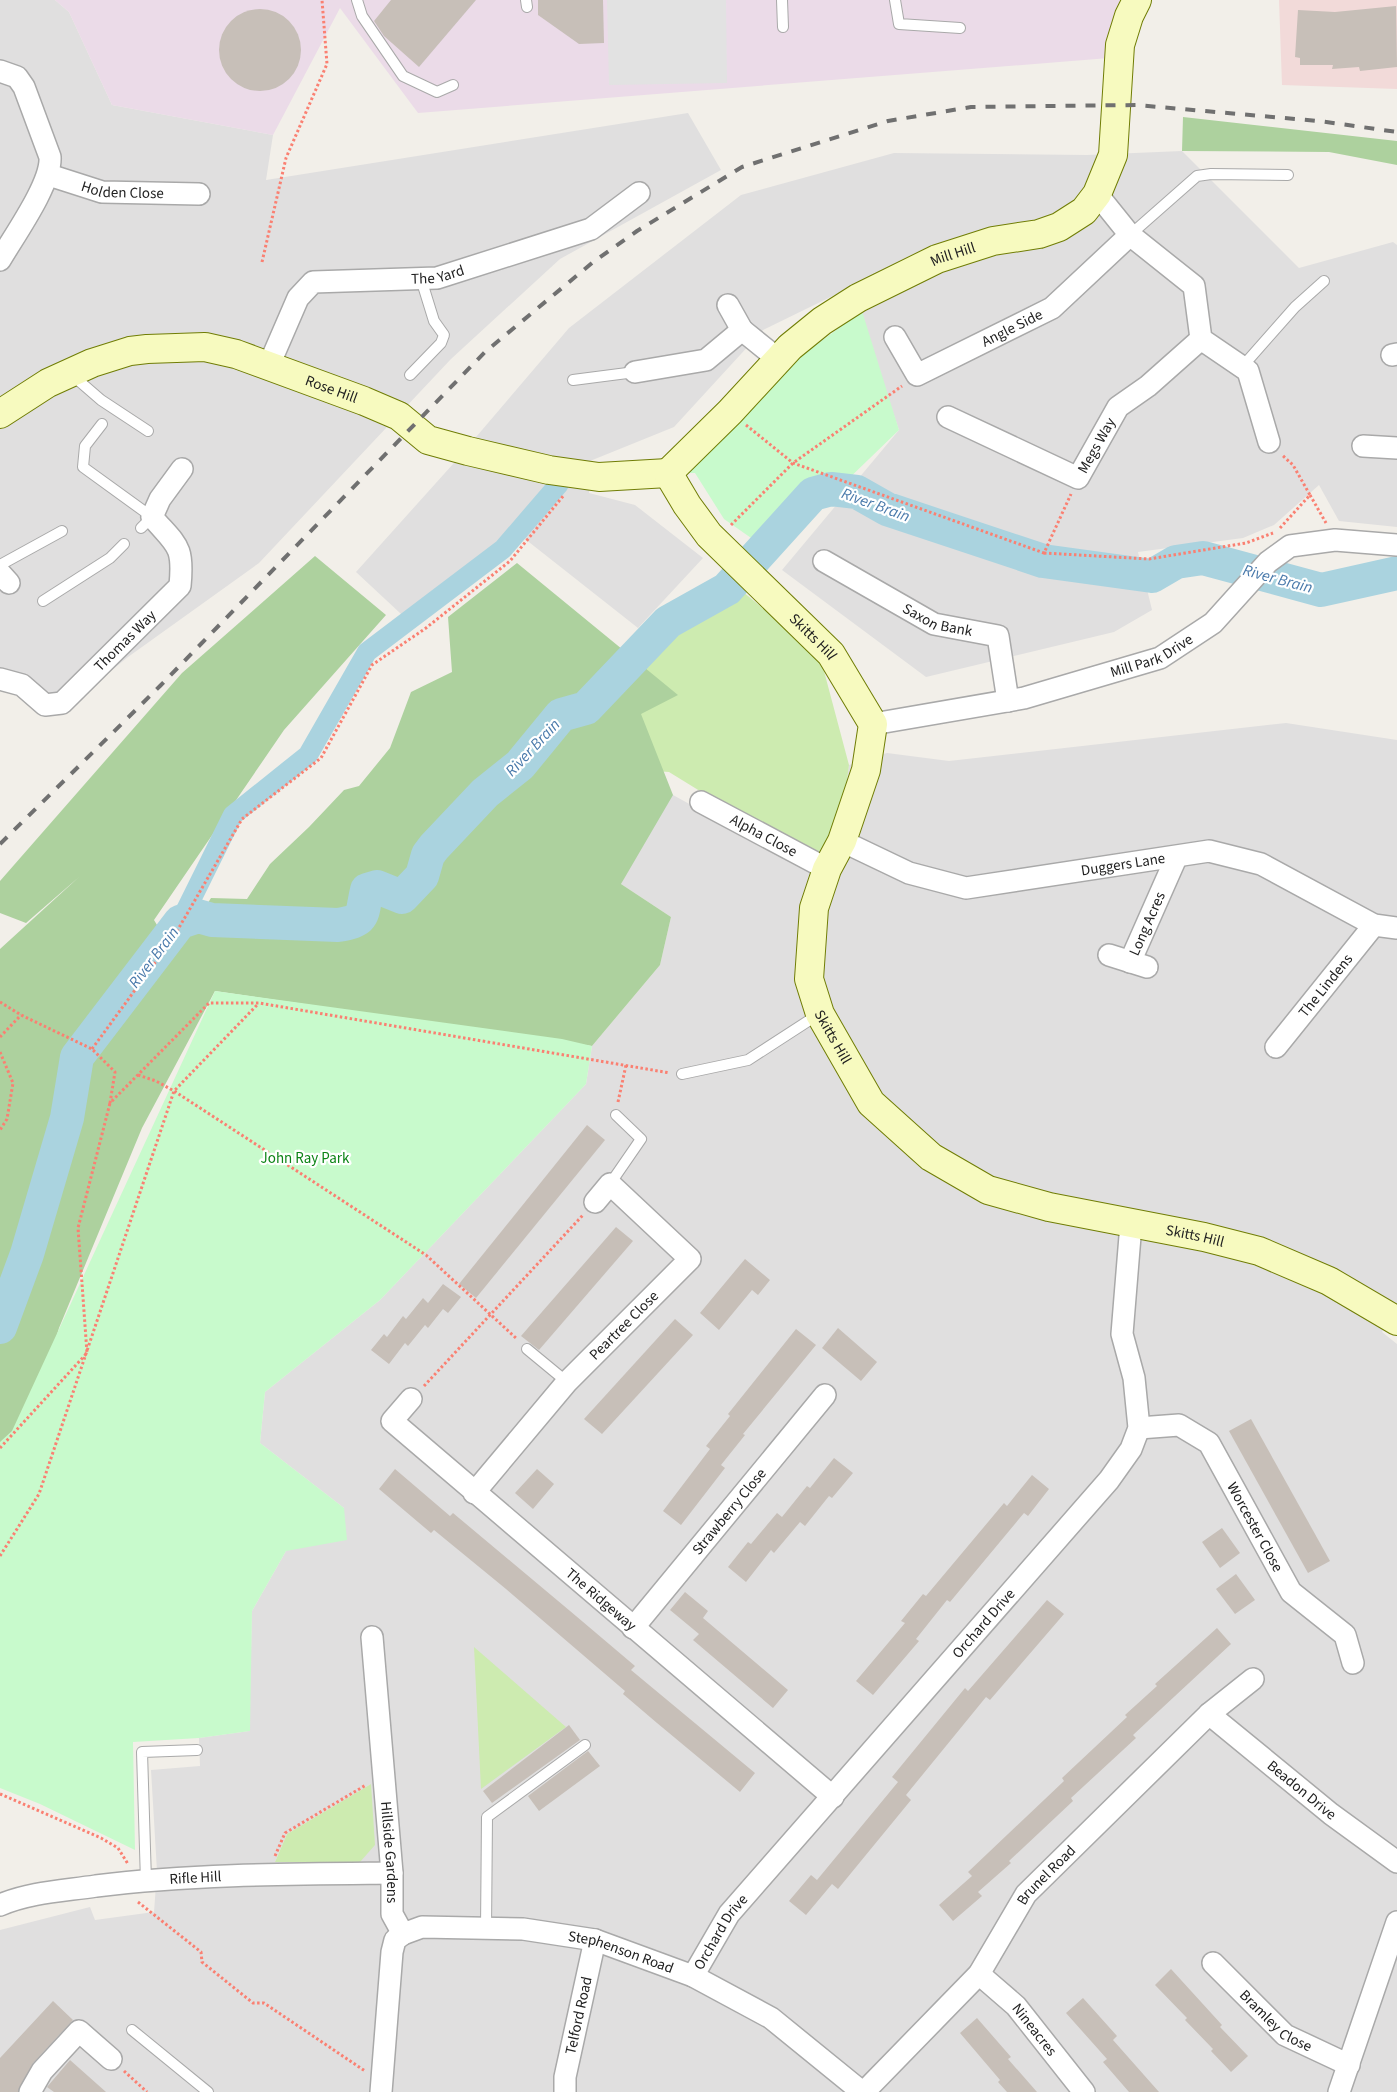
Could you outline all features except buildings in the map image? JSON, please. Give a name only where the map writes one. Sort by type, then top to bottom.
[{"type":"street","name":"Mill Hill","points":[[668,473],[730,412],[790,347],[822,320],[858,298],[937,259],[994,241],[1040,234],[1058,227],[1084,211],[1098,194],[1114,155],[1120,45],[1129,16],[1137,0]]},
{"type":"street","points":[[0,71],[17,77],[24,87],[50,157],[49,175],[0,260]]},
{"type":"street","name":"Holden Close","points":[[49,175],[102,192],[199,194]]},
{"type":"street","name":"The Yard","points":[[269,365],[298,298],[313,282],[437,278],[591,229],[638,193]]},
{"type":"street","points":[[1098,194],[1130,235],[1194,286],[1200,339],[1248,371],[1269,442]]},
{"type":"street","name":"Angle Side","points":[[916,375],[1052,308],[1130,235]]},
{"type":"street","points":[[728,305],[742,330],[778,359]]},
{"type":"street","points":[[635,372],[706,360],[742,330]]},
{"type":"street","points":[[895,337],[916,375]]},
{"type":"street","name":"Megs Way","points":[[948,417],[1078,478],[1118,407],[1148,386],[1200,339]]},
{"type":"street","name":"Rose Hill","points":[[0,414],[31,393],[70,373],[92,363],[130,351],[176,346],[220,349],[269,365],[399,416],[428,440],[549,470],[580,475],[599,477],[668,473]]},
{"type":"street","points":[[1363,446],[1397,448]]},
{"type":"street","points":[[146,522],[182,469]]},
{"type":"street","name":"Skitts Hill","points":[[668,473],[687,505],[709,535],[831,654],[873,724],[866,770],[842,842],[828,869],[814,908],[809,979],[820,1014],[871,1103],[931,1157],[988,1190],[1049,1207],[1259,1250],[1329,1280],[1396,1318]]},
{"type":"street","name":"Thomas Way","points":[[0,680],[22,685],[45,705],[62,703],[180,586],[182,564],[180,550],[146,522]]},
{"type":"street","name":"Mill Park Drive","points":[[873,724],[1008,701],[1160,658],[1213,623],[1240,596],[1268,562],[1290,546],[1335,540],[1397,545]]},
{"type":"street","name":"Saxon Bank","points":[[824,561],[934,624],[998,636],[1008,701]]},
{"type":"street","name":"Alpha Close","points":[[701,802],[828,869]]},
{"type":"street","name":"Duggers Lane","points":[[842,842],[909,873],[966,888],[1176,858],[1209,851],[1261,864],[1374,925],[1397,928]]},
{"type":"street","name":"Long Acres","points":[[1109,955],[1138,964],[1176,858]]},
{"type":"street","name":"The Lindens","points":[[1276,1047],[1374,925]]},
{"type":"street","points":[[595,1202],[610,1184]]},
{"type":"street","name":"Peartree Close","points":[[474,1493],[567,1382],[690,1260],[610,1184]]},
{"type":"street","name":"Orchard Drive","points":[[693,1976],[729,1914],[1109,1480],[1131,1449],[1139,1428],[1134,1378],[1122,1334],[1132,1224]]},
{"type":"street","name":"Strawberry Close","points":[[633,1628],[825,1395]]},
{"type":"street","name":"The Ridgeway","points":[[411,1399],[392,1421],[474,1493],[833,1797]]},
{"type":"street","name":"Worcester Close","points":[[1139,1428],[1179,1425],[1209,1443],[1291,1592],[1345,1635],[1353,1663]]},
{"type":"street","name":"Hillside Gardens","points":[[372,1637],[385,1774],[392,1873],[392,1914],[403,1934]]},
{"type":"street","name":"Brunel Road","points":[[863,2092],[979,1974],[1026,1894],[1209,1714],[1253,1679]]},
{"type":"street","name":"Beadon Drive","points":[[1209,1714],[1330,1814],[1397,1862]]},
{"type":"street","name":"Rifle Hill","points":[[0,1905],[23,1896],[130,1883],[266,1875],[392,1873]]},
{"type":"street","points":[[1339,2092],[1397,1922]]},
{"type":"street","name":"Stephenson Road","points":[[403,1934],[422,1927],[523,1929],[595,1940],[693,1976],[771,2018],[863,2092]]},
{"type":"street","points":[[382,2087],[392,1952],[395,1940],[403,1934]]},
{"type":"street","name":"Telford Road","points":[[565,2092],[565,2077],[595,1940]]},
{"type":"street","name":"Bramley Close","points":[[1213,1963],[1285,2035],[1349,2065]]},
{"type":"street","name":"Nineacres","points":[[979,1974],[1016,2006],[1084,2092]]},
{"type":"street","points":[[30,2092],[42,2071],[79,2031],[111,2059]]},
{"type":"lane","points":[[357,0],[362,16],[403,76],[437,92],[453,85]]},
{"type":"lane","points":[[782,0],[783,27]]},
{"type":"lane","points":[[896,0],[899,24],[960,28]]},
{"type":"lane","points":[[1130,235],[1197,176],[1211,174],[1288,174]]},
{"type":"lane","points":[[410,374],[441,343],[444,334],[434,320],[420,279]]},
{"type":"lane","points":[[1242,367],[1295,307],[1324,281]]},
{"type":"lane","points":[[573,380],[635,372]]},
{"type":"lane","points":[[70,373],[101,400],[148,431]]},
{"type":"lane","name":"Thomas Way","points":[[102,424],[85,446],[83,467],[146,522]]},
{"type":"lane","points":[[3,574],[62,531]]},
{"type":"lane","points":[[42,601],[110,558],[124,544]]},
{"type":"lane","points":[[682,1074],[748,1060],[820,1014]]},
{"type":"lane","points":[[610,1184],[641,1139],[616,1115]]},
{"type":"lane","points":[[527,1349],[567,1382]]},
{"type":"lane","points":[[486,1928],[487,1817],[585,1745]]},
{"type":"lane","points":[[130,1883],[142,1752],[197,1750]]},
{"type":"lane","points":[[132,2030],[208,2092]]},
{"type":"path","points":[[262,262],[286,158],[326,64],[322,0]]},
{"type":"path","points":[[715,540],[793,463],[916,375]]},
{"type":"path","points":[[730,412],[793,463],[1044,553],[1149,559],[1246,543],[1278,531],[1310,495]]},
{"type":"path","points":[[1269,442],[1292,465],[1335,540]]},
{"type":"path","points":[[92,1049],[173,938],[195,904],[242,819],[322,758],[372,665],[426,628],[510,561],[580,475]]},
{"type":"path","points":[[1044,553],[1078,478]]},
{"type":"path","points":[[0,1002],[21,1015],[92,1049],[115,1072],[110,1103],[78,1228],[87,1353],[0,1448]]},
{"type":"path","points":[[110,1103],[209,1004],[259,1003],[682,1074]]},
{"type":"path","points":[[0,1556],[39,1494],[174,1092],[259,1003]]},
{"type":"path","points":[[0,1037],[21,1015]]},
{"type":"path","points":[[0,1052],[13,1082],[6,1119],[0,1130]]},
{"type":"path","points":[[616,1115],[626,1065]]},
{"type":"path","points":[[138,1075],[156,1081],[174,1092],[426,1255],[527,1349]]},
{"type":"path","points":[[411,1399],[595,1202]]},
{"type":"path","points":[[266,1875],[285,1834],[385,1774]]},
{"type":"path","points":[[0,1794],[118,1848],[128,1866],[130,1883],[201,1952],[202,1962],[253,2003],[264,2003],[382,2087]]},
{"type":"path","points":[[111,2059],[147,2092]]},
{"type":"shaded area","points":[[0,0],[55,0],[69,12],[112,105],[273,135],[266,180],[688,113],[721,170],[560,259],[451,359],[259,563],[128,657],[59,713],[0,667]]},
{"type":"shaded area","points":[[55,0],[1137,0],[1109,58],[418,113],[340,8],[273,135],[112,105],[69,12]]},
{"type":"shaded area","points":[[607,0],[726,0],[727,83],[609,85]]},
{"type":"shaded area","points":[[1279,0],[1397,0],[1397,89],[1282,85]]},
{"type":"shaded area","points":[[1182,151],[1299,268],[1393,242],[1397,245],[1397,527],[1339,521],[1319,485],[1274,525],[1243,538],[1138,552],[1152,610],[1114,632],[926,677],[782,570],[899,430],[851,287],[763,330],[674,427],[590,461],[589,493],[635,505],[703,558],[638,628],[520,535],[415,627],[356,572],[453,464],[569,328],[741,195],[894,153],[1087,155]]},
{"type":"shaded area","points":[[1286,723],[1397,740],[1397,1305],[1382,1332],[1397,1344],[1397,2092],[0,2092],[0,1930],[90,1907],[95,1920],[154,1912],[157,1871],[151,1770],[200,1766],[199,1738],[249,1731],[252,1611],[286,1551],[344,1508],[260,1443],[265,1392],[380,1300],[586,1084],[592,1046],[660,965],[671,917],[621,884],[664,790],[809,870],[846,788],[849,765],[887,753],[949,761]],"holes":[[[371,1784],[275,1862],[287,1834]]]},
{"type":"green space","points":[[1183,117],[1397,141],[1397,165],[1329,152],[1182,151]]},
{"type":"green space","points":[[862,311],[899,430],[839,488],[800,490],[754,540],[724,519],[695,473],[668,473],[786,367]]},
{"type":"green space","points":[[315,556],[386,615],[284,730],[154,920],[175,955],[211,898],[247,899],[270,864],[344,790],[359,786],[390,748],[411,692],[452,672],[448,617],[517,563],[678,695],[641,714],[673,795],[621,884],[671,917],[660,965],[592,1046],[215,991],[142,1128],[59,1328],[13,1480],[0,1507],[0,949],[79,877],[26,923],[0,913],[0,881],[182,673]]},
{"type":"green space","points":[[742,591],[820,656],[849,765],[846,788],[821,857],[768,833],[669,772],[627,769],[591,718],[652,650]]},
{"type":"green space","name":"John Ray Park","points":[[215,991],[562,1039],[592,1046],[586,1084],[380,1300],[265,1392],[260,1443],[344,1508],[347,1540],[286,1551],[252,1611],[250,1731],[199,1738],[133,1742],[135,1850],[40,1804],[0,1788],[0,1442],[12,1431]]},
{"type":"green space","points":[[474,1647],[566,1727],[481,1789]]},
{"type":"green space","points":[[371,1784],[375,1845],[360,1862],[275,1862],[287,1834]]},
{"type":"waterway","points":[[180,922],[233,815],[308,755],[367,652],[503,549],[559,484]]},
{"type":"waterway","name":"River Brain","points":[[0,1327],[27,1254],[67,1118],[77,1057],[180,922],[198,916],[212,920],[338,925],[354,921],[361,915],[367,890],[377,887],[402,897],[422,876],[428,855],[434,847],[485,793],[520,765],[561,715],[586,708],[668,622],[727,589],[813,494],[831,489],[857,492],[887,509],[1043,561],[1152,576],[1176,562],[1203,558],[1321,590],[1397,573]]},
{"type":"railway","points":[[0,844],[160,686],[485,352],[592,263],[637,231],[742,167],[888,121],[971,107],[1136,105],[1319,121],[1397,132]]}]
